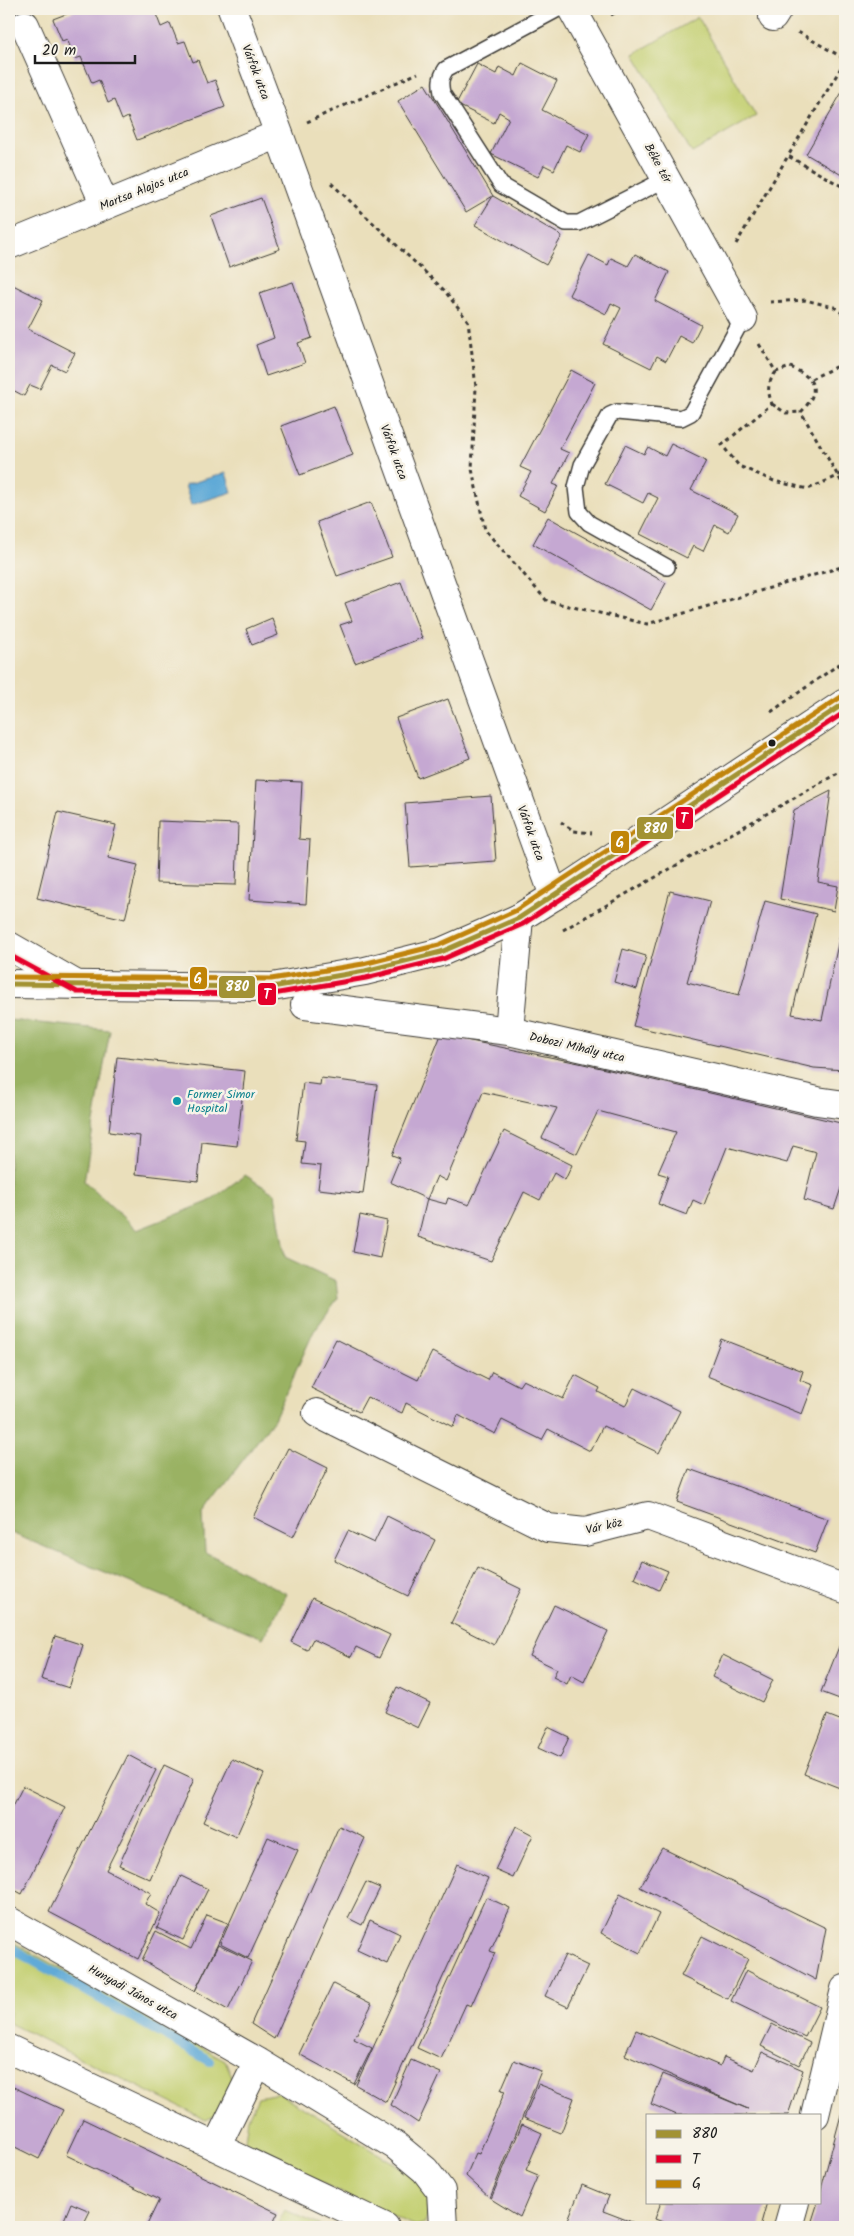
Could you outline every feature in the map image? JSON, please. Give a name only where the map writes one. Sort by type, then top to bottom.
[{"type":"street","name":"Várfok utca","points":[[232,9],[279,134],[554,896]]},
{"type":"street","name":"Béke tér","points":[[572,9],[743,318]]},
{"type":"street","points":[[25,25],[105,206]]},
{"type":"street","name":"Martsa Alajos utca","points":[[9,245],[279,134]]},
{"type":"street","points":[[9,984],[272,987],[364,971],[441,952],[519,918],[845,703]]},
{"type":"street","points":[[509,1031],[519,918]]},
{"type":"street","points":[[9,946],[77,985]]},
{"type":"street","name":"Dobozi Mihály utca","points":[[305,1005],[509,1031],[817,1101],[845,1105]]},
{"type":"street","name":"Vár köz","points":[[317,1413],[548,1528],[585,1532],[648,1516],[845,1589]]},
{"type":"street","name":"Hunyadi János utca","points":[[9,1921],[258,2062],[396,2146],[425,2170],[441,2191],[443,2227]]},
{"type":"street","points":[[815,2114],[845,1989]]},
{"type":"street","points":[[9,2049],[385,2227]]},
{"type":"street","points":[[216,2147],[258,2062]]},
{"type":"street","points":[[788,2227],[794,2204]]},
{"type":"lane","points":[[558,9],[446,69],[441,76],[442,94],[501,185],[566,222],[579,223],[666,179]]},
{"type":"lane","points":[[667,567],[590,523],[579,512],[576,487],[582,465],[610,415],[617,412],[681,418],[691,414],[743,318]]},
{"type":"path","points":[[719,274],[845,61]]},
{"type":"path","points":[[279,134],[420,72]]},
{"type":"path","points":[[788,156],[845,188]]},
{"type":"path","points":[[330,182],[444,290],[468,321],[476,387],[472,469],[485,530],[547,601],[647,624],[845,566]]},
{"type":"path","points":[[776,372],[743,318],[773,300],[805,300],[834,307],[845,316]]},
{"type":"path","points":[[811,380],[845,362]]},
{"type":"path","points":[[790,367],[802,372],[811,380],[814,391],[810,403],[801,412],[786,413],[772,404],[767,391],[769,381],[776,372],[790,367]]},
{"type":"path","points":[[772,404],[722,446],[739,466],[774,481],[808,488],[838,476],[845,469]]},
{"type":"path","points":[[801,412],[845,488]]},
{"type":"path","points":[[766,716],[845,660]]},
{"type":"path","points":[[559,932],[845,769]]},
{"type":"path","points":[[532,834],[557,820],[574,831],[596,834]]},
{"type":"green space","points":[[698,17],[756,116],[692,153],[634,54]]},
{"type":"green space","points":[[9,1020],[110,1030],[84,1181],[137,1230],[208,1202],[245,1175],[275,1194],[285,1257],[336,1281],[338,1298],[314,1331],[274,1419],[203,1513],[205,1552],[287,1594],[263,1638],[9,1532]]},
{"type":"green space","points":[[9,1940],[225,2060],[234,2081],[218,2114],[206,2120],[9,2023]]},
{"type":"green space","points":[[279,2093],[410,2173],[426,2186],[429,2205],[425,2223],[416,2226],[358,2201],[256,2150],[245,2140],[248,2118],[258,2097]]},
{"type":"green space","points":[[285,2210],[324,2227],[276,2227]]},
{"type":"water","points":[[226,473],[232,492],[191,505],[185,485]]},
{"type":"building","points":[[79,9],[154,9],[161,27],[170,23],[178,43],[185,41],[193,62],[198,60],[207,83],[215,80],[225,107],[137,140],[128,117],[122,120],[114,100],[108,103],[99,80],[92,83],[81,57],[75,59],[67,39],[62,41],[53,19]]},
{"type":"building","points":[[522,63],[557,81],[542,110],[589,134],[580,152],[566,145],[554,170],[544,165],[538,177],[491,154],[509,118],[499,112],[494,123],[456,104],[477,64],[496,74],[499,67],[516,76]]},
{"type":"building","points":[[425,84],[493,196],[466,212],[398,101]]},
{"type":"building","points":[[845,87],[845,177],[806,154]]},
{"type":"building","points":[[493,196],[562,236],[546,265],[475,225]]},
{"type":"building","points":[[261,198],[280,249],[229,267],[211,216]]},
{"type":"building","points":[[635,254],[669,272],[655,301],[701,325],[692,343],[679,336],[666,361],[657,356],[651,368],[603,344],[621,308],[611,303],[606,314],[569,295],[589,255],[608,265],[611,258],[628,266]]},
{"type":"building","points":[[293,282],[312,338],[298,343],[305,363],[266,376],[256,345],[274,338],[259,293]]},
{"type":"building","points":[[9,283],[43,300],[28,329],[75,353],[65,371],[52,365],[40,389],[30,385],[24,396],[9,388]]},
{"type":"building","points":[[571,370],[595,383],[560,449],[569,453],[553,484],[558,486],[545,511],[518,496],[531,472],[520,467]]},
{"type":"building","points":[[334,406],[353,455],[300,475],[281,426]]},
{"type":"building","points":[[671,444],[706,461],[691,490],[738,514],[729,532],[715,525],[703,551],[693,546],[687,558],[640,534],[658,498],[648,493],[643,503],[605,484],[625,445],[644,454],[648,447],[665,456]]},
{"type":"building","points":[[371,502],[392,557],[337,576],[317,522]]},
{"type":"building","points":[[548,517],[666,583],[651,610],[533,544]]},
{"type":"building","points":[[401,582],[422,638],[355,663],[340,625],[352,621],[345,603]]},
{"type":"building","points":[[272,618],[278,635],[252,645],[246,629]]},
{"type":"building","points":[[448,699],[470,758],[418,778],[396,718]]},
{"type":"building","points":[[256,780],[302,782],[299,839],[310,840],[306,904],[249,900]]},
{"type":"building","points":[[831,791],[818,882],[838,886],[834,911],[780,899],[794,810]]},
{"type":"building","points":[[491,796],[496,861],[410,867],[405,803]]},
{"type":"building","points":[[58,812],[116,825],[108,858],[138,865],[125,919],[37,898]]},
{"type":"building","points":[[158,821],[238,824],[236,885],[156,883]]},
{"type":"building","points":[[670,891],[710,901],[687,982],[739,995],[765,901],[816,914],[792,1014],[822,1020],[843,920],[845,921],[845,1070],[814,1068],[633,1026]]},
{"type":"building","points":[[623,949],[646,956],[637,989],[614,982]]},
{"type":"building","points":[[441,1035],[579,1063],[845,1124],[845,1176],[834,1209],[804,1200],[816,1152],[793,1146],[787,1163],[727,1147],[704,1205],[693,1200],[687,1215],[658,1204],[668,1176],[658,1173],[676,1132],[598,1111],[577,1154],[542,1138],[557,1108],[483,1092],[446,1181],[437,1176],[427,1199],[390,1182],[400,1158],[392,1155]]},
{"type":"building","name":"Former Simor Hospital","points":[[117,1057],[245,1071],[237,1146],[202,1142],[198,1181],[136,1174],[140,1136],[109,1132]]},
{"type":"building","points":[[321,1078],[377,1085],[363,1194],[318,1189],[321,1166],[302,1164],[305,1141],[296,1140],[303,1083],[320,1085]]},
{"type":"building","points":[[504,1131],[572,1165],[565,1180],[554,1173],[540,1200],[524,1192],[491,1261],[418,1237],[427,1199],[446,1204],[448,1198],[469,1205]]},
{"type":"building","points":[[360,1215],[387,1221],[380,1258],[353,1252]]},
{"type":"building","points":[[336,1339],[418,1380],[432,1352],[488,1380],[492,1372],[519,1386],[523,1380],[563,1399],[575,1375],[600,1388],[598,1392],[625,1406],[634,1388],[680,1411],[659,1453],[603,1426],[590,1451],[548,1429],[542,1440],[502,1420],[495,1434],[458,1415],[453,1427],[406,1403],[402,1413],[367,1397],[359,1412],[311,1388]]},
{"type":"building","points":[[721,1339],[803,1371],[800,1380],[813,1385],[802,1414],[707,1376]]},
{"type":"building","points":[[288,1448],[328,1468],[293,1537],[253,1517]]},
{"type":"building","points":[[689,1469],[828,1519],[815,1553],[677,1502]]},
{"type":"building","points":[[387,1516],[435,1540],[408,1596],[334,1560],[348,1531],[374,1543]]},
{"type":"building","points":[[642,1560],[668,1571],[659,1590],[634,1578]]},
{"type":"building","points":[[478,1568],[521,1589],[494,1645],[451,1623]]},
{"type":"building","points":[[312,1598],[390,1635],[379,1658],[356,1647],[351,1657],[313,1639],[307,1650],[291,1642]]},
{"type":"building","points":[[554,1605],[608,1631],[584,1682],[571,1675],[567,1684],[553,1677],[557,1669],[530,1656]]},
{"type":"building","points":[[55,1636],[83,1645],[69,1688],[41,1679]]},
{"type":"building","points":[[842,1639],[845,1640],[845,1701],[821,1692]]},
{"type":"building","points":[[723,1655],[773,1680],[762,1702],[712,1677]]},
{"type":"building","points":[[397,1687],[430,1703],[418,1728],[385,1712]]},
{"type":"building","points":[[827,1715],[845,1722],[845,1790],[804,1774]]},
{"type":"building","points":[[548,1727],[569,1737],[560,1758],[538,1748]]},
{"type":"building","points":[[128,1755],[156,1770],[106,1870],[151,1893],[145,1904],[160,1913],[138,1959],[49,1912]]},
{"type":"building","points":[[232,1759],[264,1774],[236,1837],[203,1822]]},
{"type":"building","points":[[164,1765],[194,1779],[150,1879],[119,1865]]},
{"type":"building","points":[[23,1786],[65,1807],[22,1894],[9,1887],[9,1814]]},
{"type":"building","points":[[339,1826],[365,1838],[274,2039],[251,2024]]},
{"type":"building","points":[[516,1826],[533,1835],[513,1878],[495,1870]]},
{"type":"building","points":[[268,1837],[298,1850],[248,1958],[220,1944]]},
{"type":"building","points":[[662,1848],[826,1928],[816,1980],[640,1887]]},
{"type":"building","points":[[457,1864],[488,1878],[386,2102],[356,2085]]},
{"type":"building","points":[[181,1876],[208,1889],[183,1940],[157,1928]]},
{"type":"building","points":[[366,1882],[380,1888],[362,1925],[348,1918]]},
{"type":"building","points":[[620,1894],[659,1914],[640,1953],[601,1933]]},
{"type":"building","points":[[486,1897],[510,1908],[490,1951],[495,1953],[471,2006],[466,2004],[441,2059],[417,2048]]},
{"type":"building","points":[[207,1915],[228,1923],[195,1991],[142,1960],[156,1931],[191,1949]]},
{"type":"building","points":[[370,1920],[400,1934],[387,1964],[357,1950]]},
{"type":"building","points":[[702,1936],[748,1959],[728,1999],[681,1976]]},
{"type":"building","points":[[218,1945],[252,1961],[228,2010],[195,1991]]},
{"type":"building","points":[[565,1955],[588,1966],[568,2007],[545,1996]]},
{"type":"building","points":[[746,1970],[820,2007],[805,2037],[731,2001]]},
{"type":"building","points":[[333,1984],[372,2004],[354,2039],[372,2048],[354,2084],[299,2054]]},
{"type":"building","points":[[772,2024],[810,2043],[799,2065],[761,2046]]},
{"type":"building","points":[[636,2030],[720,2066],[724,2057],[754,2070],[762,2052],[803,2070],[788,2114],[675,2114],[651,2104],[663,2074],[748,2109],[625,2055]]},
{"type":"building","points":[[411,2060],[441,2073],[418,2123],[391,2105]]},
{"type":"building","points":[[514,2060],[541,2071],[490,2198],[466,2176],[476,2153],[479,2154],[505,2091],[501,2090]]},
{"type":"building","points":[[538,2084],[574,2098],[561,2133],[524,2118]]},
{"type":"building","points":[[9,2085],[63,2110],[39,2159],[9,2144]]},
{"type":"building","points":[[845,2100],[845,2227],[810,2227],[817,2204],[822,2204],[822,2186]]},
{"type":"building","points":[[83,2119],[278,2213],[271,2227],[146,2227],[159,2200],[66,2155]]},
{"type":"building","points":[[522,2124],[542,2133],[526,2170],[538,2175],[520,2217],[491,2199]]},
{"type":"building","points":[[582,2185],[609,2196],[603,2211],[645,2227],[565,2227]]},
{"type":"building","points":[[71,2203],[90,2211],[82,2227],[61,2227]]},
{"type":"building","points":[[660,2204],[766,2204],[760,2227],[676,2227],[655,2219]]},
{"type":"waterway","points":[[9,1947],[210,2061]]},
{"type":"transit line","name":"G","points":[[9,977],[271,979],[363,964],[439,945],[515,911],[841,697]]},
{"type":"transit line","name":"880","points":[[9,984],[272,987],[365,971],[441,952],[519,918],[845,703]]},
{"type":"transit line","name":"T","points":[[9,955],[77,992],[273,994],[366,978],[443,959],[523,924],[845,712]]},
{"type":"place","name":"Former Simor Hospital","points":[[177,1101]]}]
